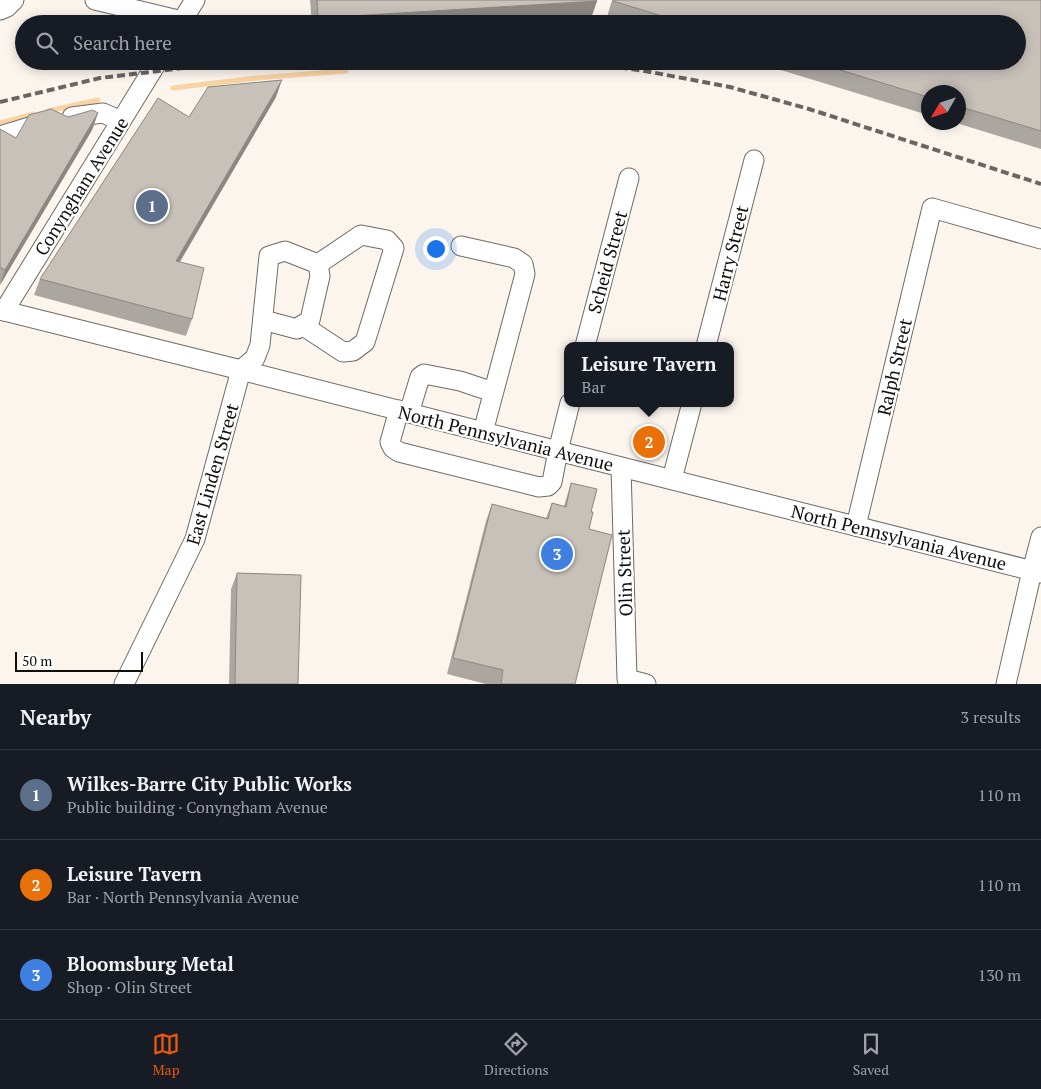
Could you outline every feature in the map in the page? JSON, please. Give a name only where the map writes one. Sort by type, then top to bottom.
[{"type":"street","points":[[0,10],[7,8],[14,0]]},
{"type":"street","points":[[95,0],[154,15]]},
{"type":"street","points":[[185,15],[194,0]]},
{"type":"street","name":"Conyngham Avenue","points":[[2,310],[153,70]]},
{"type":"street","points":[[0,136],[60,118],[103,113],[122,121]]},
{"type":"street","name":"Harry Street","points":[[707,342],[754,160]]},
{"type":"street","name":"Scheid Street","points":[[586,342],[629,178]]},
{"type":"street","name":"Ralph Street","points":[[856,526],[932,208],[1041,239]]},
{"type":"street","points":[[302,325],[343,352],[353,351],[365,342],[394,248],[387,240],[361,235],[318,264]]},
{"type":"street","points":[[461,246],[514,258],[523,264],[525,274],[483,432]]},
{"type":"street","points":[[241,370],[255,358],[260,345],[269,256],[285,251],[318,264]]},
{"type":"street","points":[[262,320],[297,329],[310,320],[320,276],[318,264]]},
{"type":"street","name":"North Pennsylvania Avenue","points":[[2,310],[1036,572]]},
{"type":"street","name":"East Linden Street","points":[[124,684],[196,539],[241,370]]},
{"type":"street","points":[[493,392],[460,381],[424,374],[420,377],[390,442],[393,448],[399,452],[539,487],[548,486],[552,482],[569,407]]},
{"type":"street","points":[[672,479],[691,407]]},
{"type":"street","name":"Olin Street","points":[[621,467],[627,679],[646,684]]},
{"type":"street","points":[[1006,684],[1036,572],[1041,536]]},
{"type":"building","points":[[317,0],[597,1],[367,15],[318,15]]},
{"type":"building","points":[[613,0],[1041,0],[1041,131],[966,108],[966,85],[921,85],[921,95],[840,70],[1026,70],[1026,15],[659,15]]},
{"type":"building","points":[[282,80],[176,261],[204,268],[192,319],[40,279],[158,98],[189,117],[208,87]]},
{"type":"building","points":[[51,109],[68,117],[93,110],[98,113],[5,270],[0,267],[0,129],[16,138],[29,115]]},
{"type":"building","points":[[571,483],[597,489],[589,529],[612,535],[575,684],[501,684],[503,670],[453,658],[492,504],[548,519],[552,503],[566,507]]},
{"type":"building","points":[[237,573],[301,575],[298,684],[235,684]]},
{"type":"waterway","points":[[173,88],[257,78],[346,71]]},
{"type":"waterway","points":[[48,111],[98,100]]},
{"type":"waterway","points":[[0,123],[34,114]]},
{"type":"railway","points":[[0,102],[100,78],[167,70]]},
{"type":"railway","points":[[638,70],[730,87],[809,109],[1041,184]]},
{"type":"place","name":"Wilkes-Barre City Public Works","points":[[152,206]]},
{"type":"place","name":"Leisure Tavern","points":[[649,442]]},
{"type":"place","name":"Bloomsburg Metal","points":[[557,554]]}]
